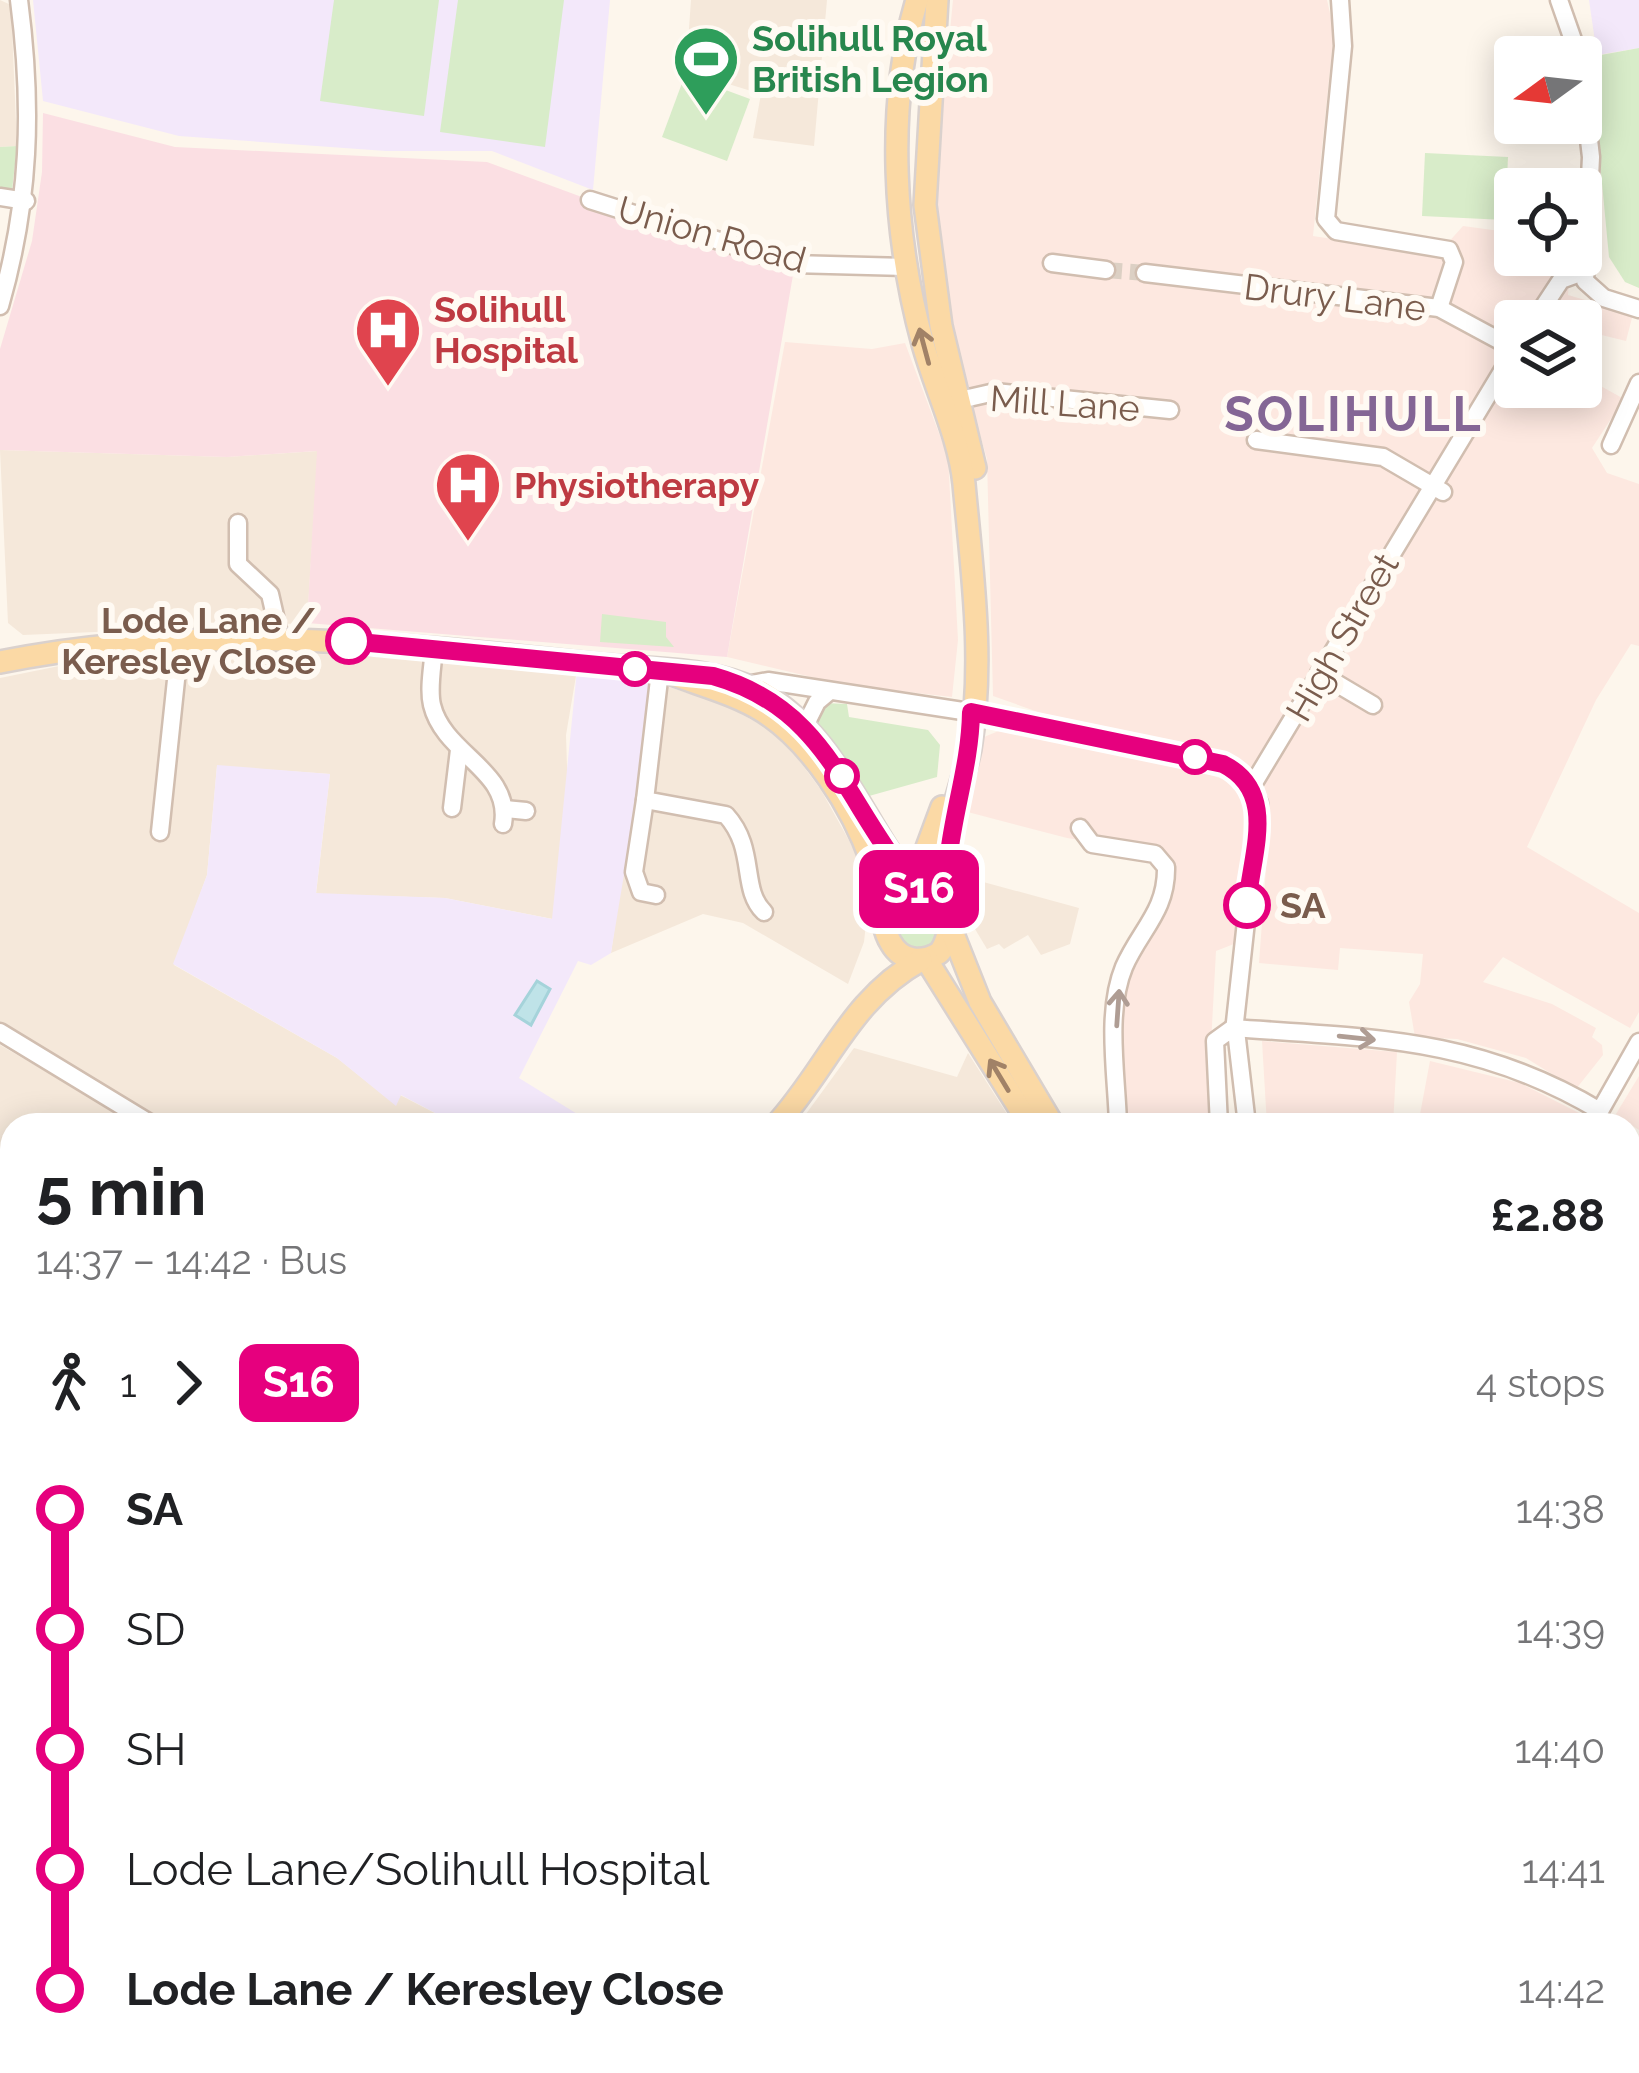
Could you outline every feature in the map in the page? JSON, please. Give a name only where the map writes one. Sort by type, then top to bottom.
[{"type":"main road","points":[[784,1113],[861,1005],[887,979],[946,945],[951,924],[949,832],[970,746],[974,582],[951,402],[900,170],[901,72],[917,0]]},
{"type":"main road","points":[[920,266],[938,0]]},
{"type":"main road","points":[[900,170],[911,129],[914,84],[931,54]]},
{"type":"main road","points":[[900,170],[923,178]]},
{"type":"main road","points":[[0,662],[98,646],[280,638],[434,647],[665,672],[746,686],[805,726],[918,893],[951,924],[980,1002],[1046,1113]]},
{"type":"main road","points":[[665,672],[765,713],[798,740],[833,787],[870,856],[887,934],[905,957],[923,960],[1022,1113]]},
{"type":"main road","points":[[861,1005],[892,909],[918,893],[971,712]]},
{"type":"main road","points":[[869,817],[901,843],[920,842],[936,827]]},
{"type":"street","points":[[0,305],[26,201],[30,106],[19,0]]},
{"type":"street","points":[[1340,0],[1343,46],[1326,219],[1336,232],[1449,250],[1454,262],[1439,308]]},
{"type":"street","points":[[1567,6],[1574,36]]},
{"type":"street","points":[[0,197],[26,201]]},
{"type":"street","name":"Union Road","points":[[590,200],[792,264],[920,266]]},
{"type":"street","points":[[1052,263],[1106,270]]},
{"type":"street","name":"Drury Lane","points":[[1145,273],[1439,308],[1494,336]]},
{"type":"street","points":[[1548,300],[1561,280],[1572,276]]},
{"type":"street","points":[[1585,276],[1594,292],[1639,309]]},
{"type":"street","points":[[1611,445],[1639,383]]},
{"type":"street","name":"High Street","points":[[1252,786],[1437,489],[1494,387]]},
{"type":"street","name":"Mill Lane","points":[[951,402],[995,392],[1170,410]]},
{"type":"street","points":[[1256,440],[1383,457],[1437,489]]},
{"type":"street","points":[[238,523],[241,573],[270,593],[280,638]]},
{"type":"street","points":[[160,832],[180,642]]},
{"type":"street","points":[[434,647],[431,703],[459,750],[497,784],[505,816],[526,812]]},
{"type":"street","points":[[656,896],[641,892],[634,878],[665,672]]},
{"type":"street","points":[[1319,673],[1372,705]]},
{"type":"street","points":[[746,686],[768,680],[971,712],[1223,764],[1252,786],[1259,811],[1240,1028],[1246,1113]]},
{"type":"street","points":[[805,726],[817,701],[830,692]]},
{"type":"street","points":[[452,808],[459,750]]},
{"type":"street","points":[[645,800],[726,815],[747,845],[755,904],[764,912]]},
{"type":"street","points":[[1080,828],[1092,844],[1155,854],[1166,867],[1163,900],[1124,967],[1117,998],[1118,1113]]},
{"type":"street","points":[[1219,1113],[1216,1041],[1226,1030],[1240,1028],[1449,1048],[1523,1068],[1589,1113]]},
{"type":"street","points":[[0,1032],[133,1113]]},
{"type":"street","points":[[1599,1113],[1639,1042]]},
{"type":"shaded area","points":[[0,0],[11,5],[17,146],[0,147]]},
{"type":"shaded area","points":[[33,0],[610,0],[593,190],[492,151],[386,151],[179,136],[43,101]]},
{"type":"shaded area","points":[[691,0],[827,0],[814,146],[753,138],[761,94],[686,71]]},
{"type":"shaded area","points":[[953,0],[1327,0],[1334,31],[1313,236],[1437,255],[1463,226],[1494,230],[1494,276],[1569,276],[1568,295],[1585,300],[1494,300],[1494,408],[1602,408],[1602,387],[1624,399],[1592,448],[1607,473],[1639,484],[1639,646],[1631,644],[1596,700],[1527,847],[1639,913],[1639,1012],[1630,1028],[1503,957],[1483,982],[1552,1004],[1596,1028],[1592,1037],[1602,1045],[1603,1055],[1576,1089],[1526,1058],[1457,1039],[1415,1037],[1409,1002],[1420,984],[1423,954],[1340,948],[1338,970],[1259,963],[1270,814],[1264,784],[1250,767],[1055,718],[993,696],[987,459],[953,341],[934,193]]},
{"type":"shaded area","points":[[1589,0],[1639,0],[1639,48],[1602,54],[1602,36],[1594,36]]},
{"type":"shaded area","name":"Solihull Hospital","points":[[43,113],[175,147],[487,162],[793,275],[727,657],[307,623],[317,451],[227,457],[0,450],[0,349],[32,241],[42,172]]},
{"type":"shaded area","points":[[1602,305],[1633,314],[1626,341],[1602,335]]},
{"type":"shaded area","points":[[785,342],[872,349],[905,343],[948,457],[958,640],[952,697],[845,685],[727,657]]},
{"type":"shaded area","points":[[0,450],[227,457],[318,451],[307,623],[23,635],[8,623]]},
{"type":"shaded area","points":[[234,652],[399,656],[577,670],[566,735],[568,797],[553,919],[445,898],[316,894],[330,774],[217,766],[207,875],[174,965],[337,1058],[396,1105],[400,1095],[435,1113],[153,1113],[0,1023],[0,678],[74,663]]},
{"type":"shaded area","points":[[577,670],[650,681],[639,784],[611,953],[591,965],[578,961],[519,1078],[576,1113],[435,1113],[401,1095],[396,1106],[337,1058],[173,964],[207,875],[217,765],[330,774],[316,893],[445,898],[552,919]]},
{"type":"shaded area","points":[[650,681],[725,705],[765,727],[793,752],[821,790],[856,853],[868,904],[864,942],[848,984],[743,923],[703,914],[611,953]]},
{"type":"shaded area","points":[[1001,730],[1198,771],[1229,781],[1244,802],[1239,942],[1216,951],[1211,1044],[1215,1113],[1124,1113],[1121,1046],[1126,981],[1168,907],[1173,862],[1159,852],[1067,838],[960,810],[984,737]]},
{"type":"shaded area","points":[[976,880],[1079,908],[1070,944],[1041,955],[1028,935],[1004,949],[999,944],[987,949],[972,924]]},
{"type":"shaded area","points":[[1262,1041],[1397,1052],[1394,1113],[1266,1113]]},
{"type":"shaded area","points":[[0,1045],[117,1113],[0,1113]]},
{"type":"shaded area","points":[[854,1048],[957,1077],[968,1053],[1006,1113],[807,1113]]},
{"type":"shaded area","points":[[1430,1061],[1520,1083],[1579,1113],[1420,1113]]},
{"type":"shaded area","points":[[1639,1076],[1639,1113],[1617,1113]]},
{"type":"green space","points":[[334,0],[439,0],[424,116],[320,101]]},
{"type":"green space","points":[[458,0],[564,0],[545,147],[440,132]]},
{"type":"green space","points":[[1639,48],[1639,288],[1625,282],[1609,257],[1598,144],[1602,144],[1602,55]]},
{"type":"green space","name":"Solihull Royal British Legion","points":[[685,75],[750,99],[727,161],[662,137]]},
{"type":"green space","points":[[17,146],[12,191],[0,192],[0,147]]},
{"type":"green space","points":[[1425,153],[1508,157],[1507,168],[1494,168],[1494,219],[1422,216]]},
{"type":"green space","points":[[602,614],[666,622],[666,637],[674,647],[600,642]]},
{"type":"green space","points":[[824,703],[847,704],[849,717],[928,730],[940,745],[937,777],[869,796],[815,728],[814,718]]},
{"type":"green space","points":[[918,905],[934,911],[940,927],[934,943],[918,949],[902,943],[896,927],[902,911]]},
{"type":"water","points":[[537,981],[550,989],[531,1025],[515,1015]]},
{"type":"tunnel","points":[[1106,270],[1145,273]]},
{"type":"bus line","name":"S16","points":[[349,641],[713,676],[746,686],[805,726],[904,873],[938,902],[950,920],[946,898],[949,832],[970,746],[971,712],[1223,764],[1244,777],[1259,802],[1247,905]]},
{"type":"place","name":"Solihull Royal British Legion","points":[[706,118]]},
{"type":"place","name":"Solihull Hospital","points":[[388,389]]},
{"type":"place","name":"Physiotherapy","points":[[468,544]]},
{"type":"place","name":"Lode Lane / Keresley Close","points":[[349,641]]},
{"type":"place","name":"SA","points":[[1247,905]]},
{"type":"district","name":"SOLIHULL","points":[[1354,414]]}]
